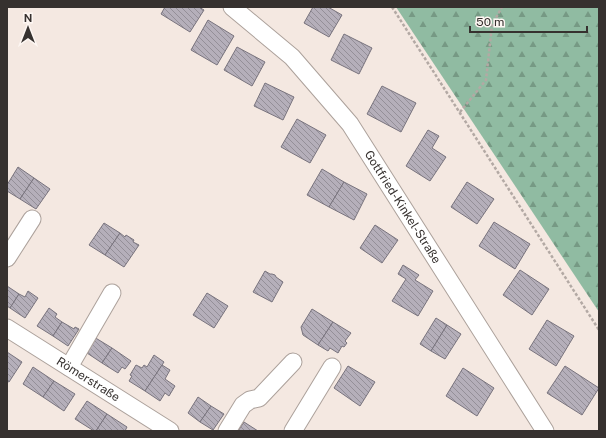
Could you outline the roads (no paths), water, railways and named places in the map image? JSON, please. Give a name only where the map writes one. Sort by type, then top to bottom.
[{"type":"street","name":"Gottfried-Kinkel-Straße","points":[[232,7],[292,57],[350,124],[545,431]]},
{"type":"street","points":[[7,258],[32,219]]},
{"type":"street","points":[[69,367],[112,293]]},
{"type":"street","name":"Römerstraße","points":[[7,328],[170,431]]},
{"type":"street","points":[[227,431],[244,405],[250,400],[259,398],[293,362]]},
{"type":"street","points":[[293,431],[332,367]]}]
